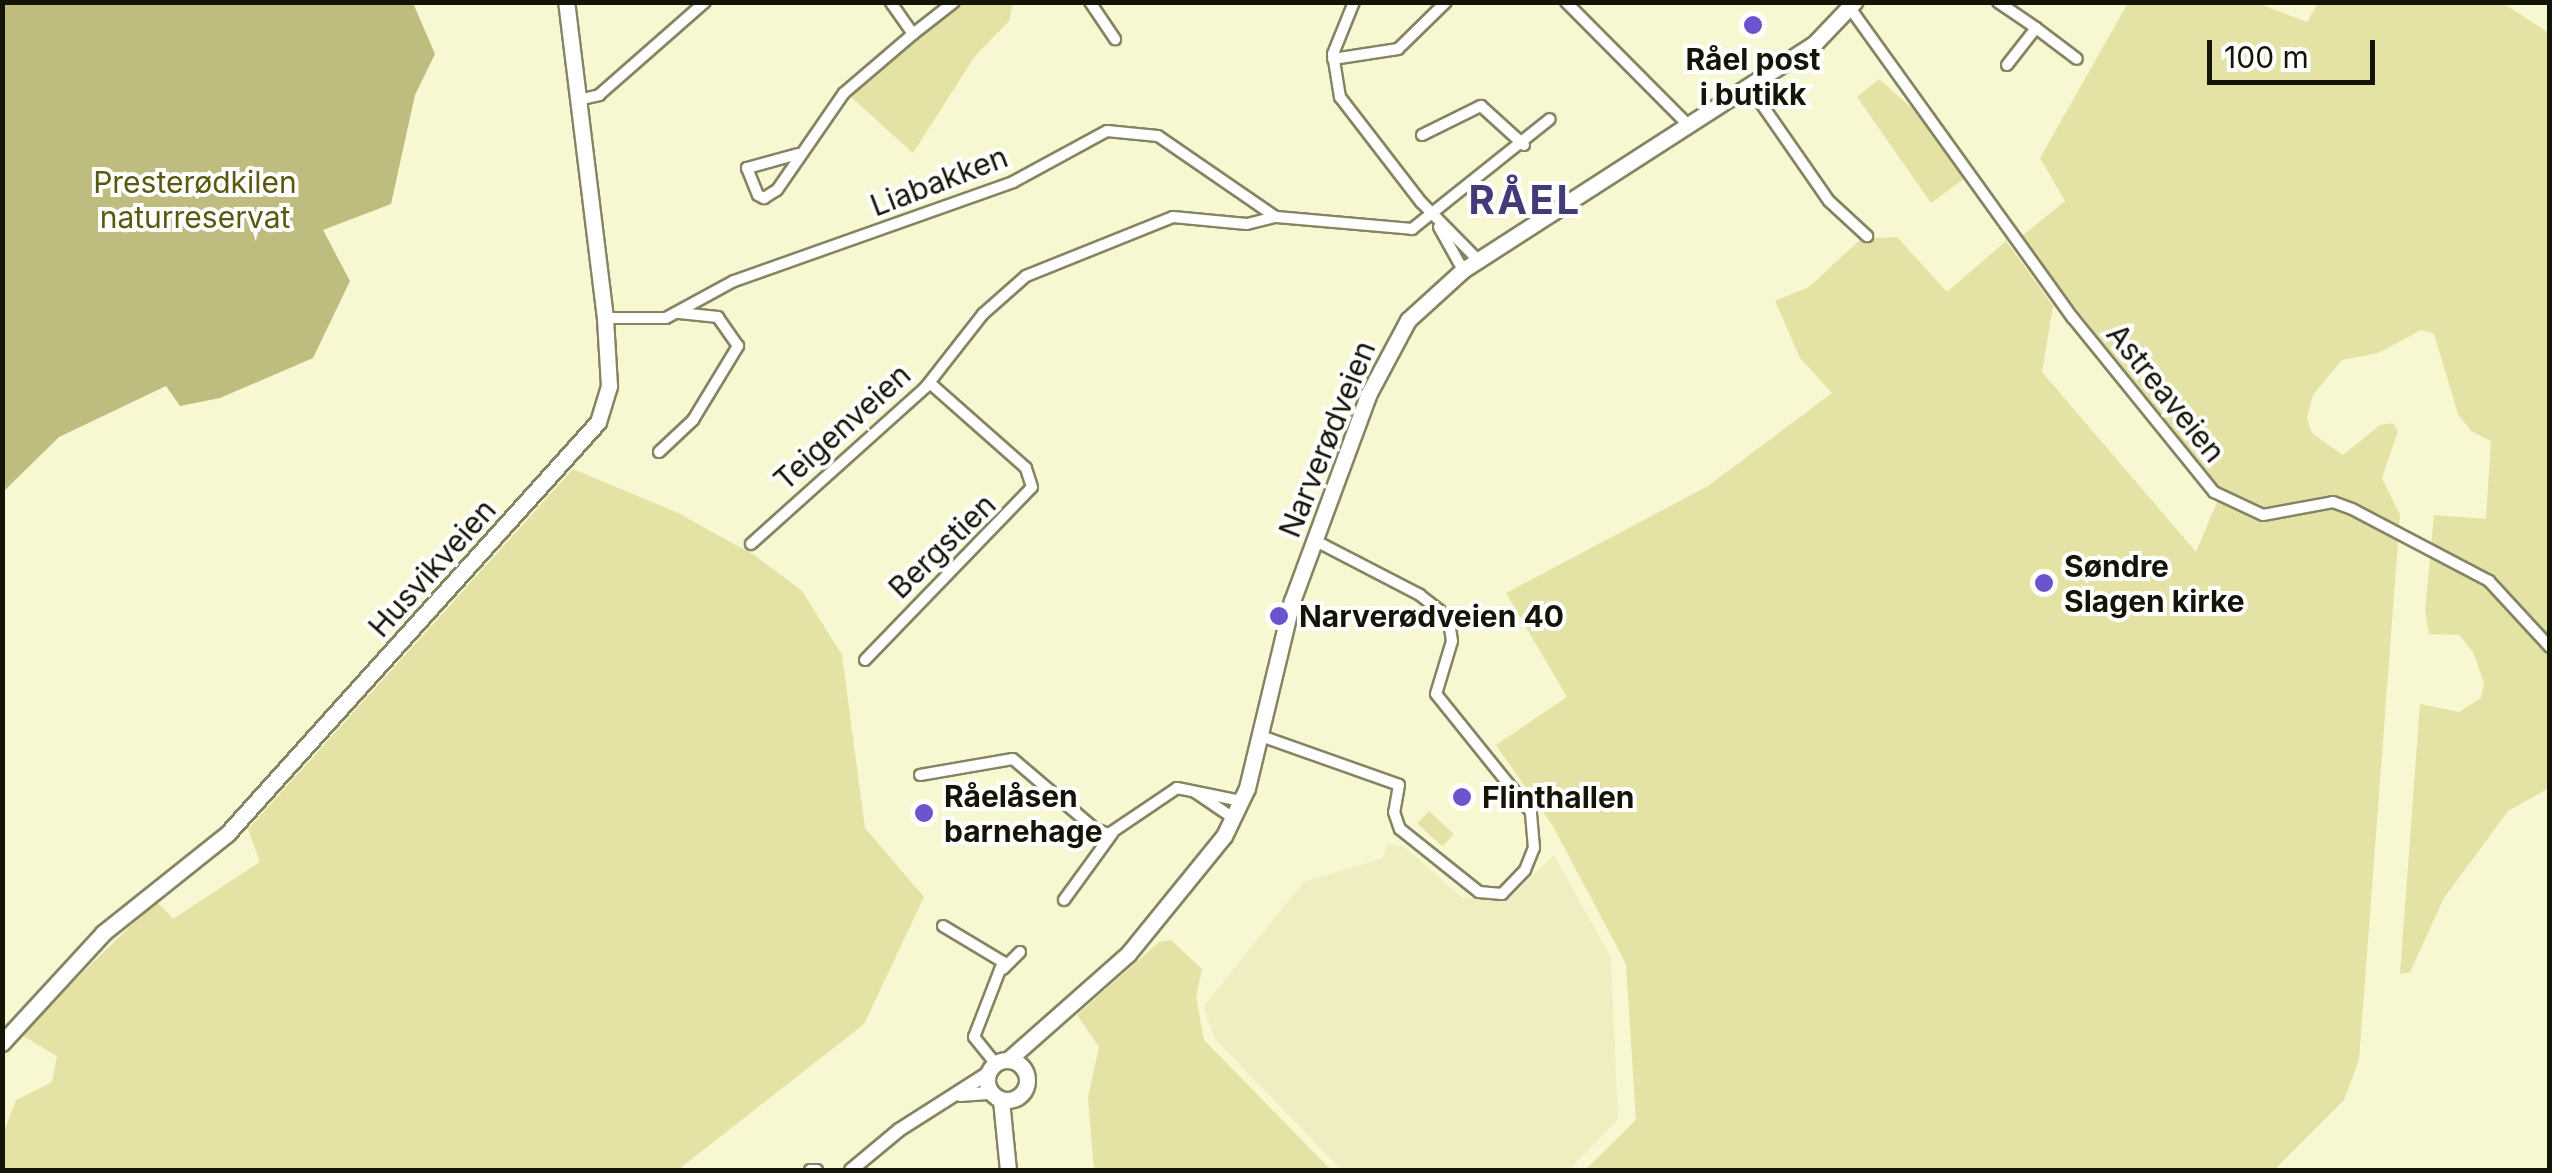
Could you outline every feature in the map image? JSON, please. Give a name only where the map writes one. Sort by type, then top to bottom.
[{"type":"main road","name":"Husvikveien","points":[[2,1044],[114,922],[228,834],[598,422],[609,386],[606,318],[566,2]]},
{"type":"main road","name":"Narverødveien","points":[[997,1066],[1032,1040],[1139,942],[1233,818],[1261,736],[1282,630],[1393,343],[1420,306],[1463,270],[1815,42],[1852,5]]},
{"type":"main road","points":[[1003,1097],[1026,1089],[1025,1070],[1032,1040]]},
{"type":"main road","points":[[1008,1170],[997,1066],[1025,1070]]},
{"type":"street","points":[[578,100],[598,95],[705,2]]},
{"type":"street","points":[[891,2],[914,34]]},
{"type":"street","points":[[798,154],[748,168],[758,195],[764,198],[777,190],[798,154],[844,93],[954,2]]},
{"type":"street","points":[[1090,2],[1115,39]]},
{"type":"street","points":[[1354,2],[1333,59],[1346,109],[1434,217],[1478,260]]},
{"type":"street","points":[[1333,59],[1398,49],[1446,2]]},
{"type":"street","points":[[1566,2],[1688,125]]},
{"type":"street","points":[[1998,2],[2078,59]]},
{"type":"street","name":"Astreaveien","points":[[1852,5],[2073,318],[2214,492],[2263,516],[2333,502],[2352,509],[2489,581],[2550,647]]},
{"type":"street","points":[[2007,65],[2036,28]]},
{"type":"street","points":[[1750,86],[1829,201],[1868,236]]},
{"type":"street","points":[[1422,134],[1481,106],[1524,145]]},
{"type":"street","points":[[1434,217],[1524,145],[1550,119]]},
{"type":"street","name":"Liabakken","points":[[606,318],[650,321],[678,313],[734,281],[1012,182],[1107,131],[1158,136],[1276,216],[1406,230],[1434,217]]},
{"type":"street","name":"Teigenveien","points":[[751,544],[930,382],[991,306],[1026,276],[1179,215],[1232,224],[1276,216]]},
{"type":"street","points":[[1434,217],[1463,270]]},
{"type":"street","name":"Liabakken","points":[[659,452],[693,420],[738,346],[718,317],[678,313]]},
{"type":"street","name":"Bergstien","points":[[866,660],[1032,487],[1026,468],[930,382]]},
{"type":"street","points":[[1261,736],[1400,785],[1394,812],[1400,829],[1465,884],[1502,894],[1525,870],[1534,848],[1530,812],[1436,694],[1452,640],[1448,617],[1420,595],[1316,542]]},
{"type":"street","points":[[920,776],[1009,758],[1094,829],[1112,834]]},
{"type":"street","points":[[1064,900],[1112,834],[1164,794],[1190,788],[1241,801]]},
{"type":"street","points":[[1190,788],[1233,818]]},
{"type":"street","points":[[944,926],[992,951],[1003,969]]},
{"type":"street","points":[[851,1170],[899,1130],[997,1066],[974,1037],[1003,969],[1020,952]]},
{"type":"street","points":[[958,1095],[1003,1097]]},
{"type":"shaded area","name":"Presterødkilen naturreservat","points":[[3,2],[413,3],[435,54],[415,95],[391,204],[323,230],[350,281],[313,358],[220,398],[180,406],[166,386],[59,437],[3,492]]},
{"type":"shaded area","points":[[958,3],[1013,3],[1009,21],[975,56],[913,153],[850,96]]},
{"type":"shaded area","points":[[2128,3],[2257,3],[2307,22],[2318,3],[2503,3],[2549,33],[2549,788],[2508,811],[2444,898],[2410,972],[2400,974],[2420,704],[2459,712],[2481,698],[2484,683],[2473,652],[2459,635],[2429,634],[2425,611],[2434,515],[2486,519],[2491,441],[2471,431],[2458,414],[2434,334],[2421,330],[2378,353],[2342,360],[2313,395],[2307,418],[2312,433],[2343,455],[2380,425],[2393,423],[2398,431],[2382,478],[2400,515],[2359,1060],[2344,1100],[2274,1170],[1585,1170],[1636,1120],[1626,964],[1554,828],[1496,745],[1567,697],[1506,593],[1708,486],[1832,393],[1800,358],[1775,301],[1809,287],[1861,239],[1897,237],[1947,292],[2006,241],[2053,306],[2042,372],[2196,552],[2220,495],[2021,237],[2065,201],[2040,158]]},
{"type":"shaded area","points":[[1879,79],[1931,125],[1968,176],[1931,203],[1857,97]]},
{"type":"shaded area","points":[[573,469],[676,512],[754,555],[802,591],[842,655],[865,828],[924,897],[864,1024],[679,1169],[3,1170],[3,1134],[16,1100],[52,1082],[57,1056],[20,1034],[156,901],[173,919],[260,862],[248,829]]},
{"type":"shaded area","points":[[1429,811],[1454,834],[1442,847],[1417,823]]},
{"type":"shaded area","points":[[1387,843],[1406,848],[1462,898],[1511,897],[1554,855],[1611,958],[1618,1119],[1569,1170],[1342,1170],[1216,1040],[1203,1007],[1304,882],[1383,858]]},
{"type":"shaded area","points":[[1171,940],[1202,969],[1196,997],[1204,1040],[1331,1170],[1094,1170],[1088,1097],[1099,1047],[1077,1015],[1159,942]]},
{"type":"place","name":"Råel post i butikk","points":[[1753,25]]},
{"type":"place","name":"Søndre Slagen kirke","points":[[2044,583]]},
{"type":"place","name":"Narverødveien 40","points":[[1279,616]]},
{"type":"place","name":"Flinthallen","points":[[1462,797]]},
{"type":"place","name":"Råelåsen barnehage","points":[[924,813]]},
{"type":"district","name":"RÅEL","points":[[1525,200]]}]
